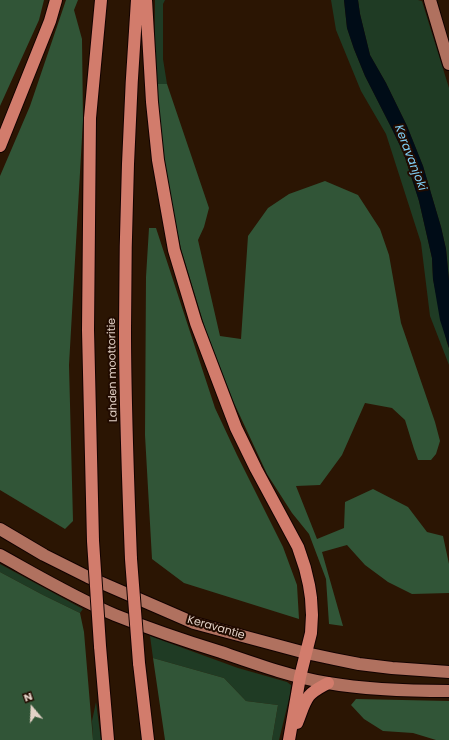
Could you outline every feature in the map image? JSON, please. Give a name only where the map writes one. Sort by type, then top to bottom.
[{"type":"highway","points":[[0,146],[50,21],[56,0]]},
{"type":"highway","points":[[101,0],[90,118],[88,330],[93,541],[108,740]]},
{"type":"highway","name":"Lahden moottoritie","points":[[137,0],[127,186],[125,397],[131,559],[139,663],[148,740]]},
{"type":"highway","points":[[146,0],[152,102],[158,160],[174,250],[196,323],[236,428],[256,469],[298,547],[305,568],[311,598],[311,633],[300,677],[289,740]]},
{"type":"highway","points":[[289,740],[309,696],[328,683]]},
{"type":"main road","points":[[430,0],[449,64]]},
{"type":"main road","name":"Keravantie","points":[[0,529],[44,555],[88,577],[194,623],[306,653],[392,668],[449,672]]},
{"type":"main road","name":"Keravantie","points":[[0,555],[47,582],[114,614],[149,628],[240,659],[300,677],[358,688],[449,691]]},
{"type":"green space","points":[[0,0],[44,0],[39,20],[0,106]]},
{"type":"green space","points":[[66,0],[78,0],[74,10],[82,39],[83,120],[69,365],[73,521],[65,529],[0,490],[0,176],[30,106]]},
{"type":"green space","points":[[155,0],[165,0],[163,4],[163,59],[167,84],[154,84]]},
{"type":"green space","points":[[331,0],[344,0],[347,28],[354,49],[365,76],[404,154],[419,201],[432,258],[433,279],[449,348],[449,365],[430,316],[421,243],[386,134],[361,91],[336,30]]},
{"type":"green space","points":[[358,0],[422,1],[449,88],[449,280],[446,249],[441,227],[423,166],[407,126],[386,83],[370,55]]},
{"type":"green space","points":[[154,84],[167,84],[209,208],[204,227],[198,240],[220,336],[241,339],[248,236],[268,208],[289,194],[325,181],[358,195],[380,229],[389,255],[401,323],[435,422],[440,441],[436,454],[431,460],[418,460],[405,420],[392,408],[365,403],[342,455],[320,485],[296,486],[317,539],[344,528],[345,502],[373,489],[408,507],[427,532],[443,536],[449,564],[449,593],[412,594],[388,582],[365,565],[347,545],[322,552],[343,626],[329,624],[326,579],[309,534],[292,513],[267,474],[234,403],[205,328],[181,249],[163,163]]},
{"type":"green space","points":[[149,228],[156,228],[215,408],[283,547],[297,585],[299,619],[184,583],[152,559],[145,435],[146,277]]},
{"type":"green space","points":[[0,564],[83,609],[80,613],[0,572]]},
{"type":"green space","points":[[0,572],[80,613],[84,632],[93,740],[0,740]]},
{"type":"green space","points":[[150,636],[238,668],[287,682],[291,685],[279,740],[272,740],[278,705],[246,701],[224,678],[153,658]]},
{"type":"green space","points":[[153,658],[224,678],[246,701],[278,705],[272,740],[165,740]]},
{"type":"green space","points":[[356,699],[449,701],[449,740],[436,740],[413,733],[383,731],[364,719],[351,705]]},
{"type":"green space","points":[[96,702],[101,740],[93,740],[92,721]]},
{"type":"water","name":"Keravanjoki","points":[[344,0],[358,0],[370,55],[386,83],[407,126],[423,166],[446,249],[449,280],[449,348],[440,320],[433,279],[432,258],[419,201],[404,154],[365,76],[354,49],[347,28]]}]
